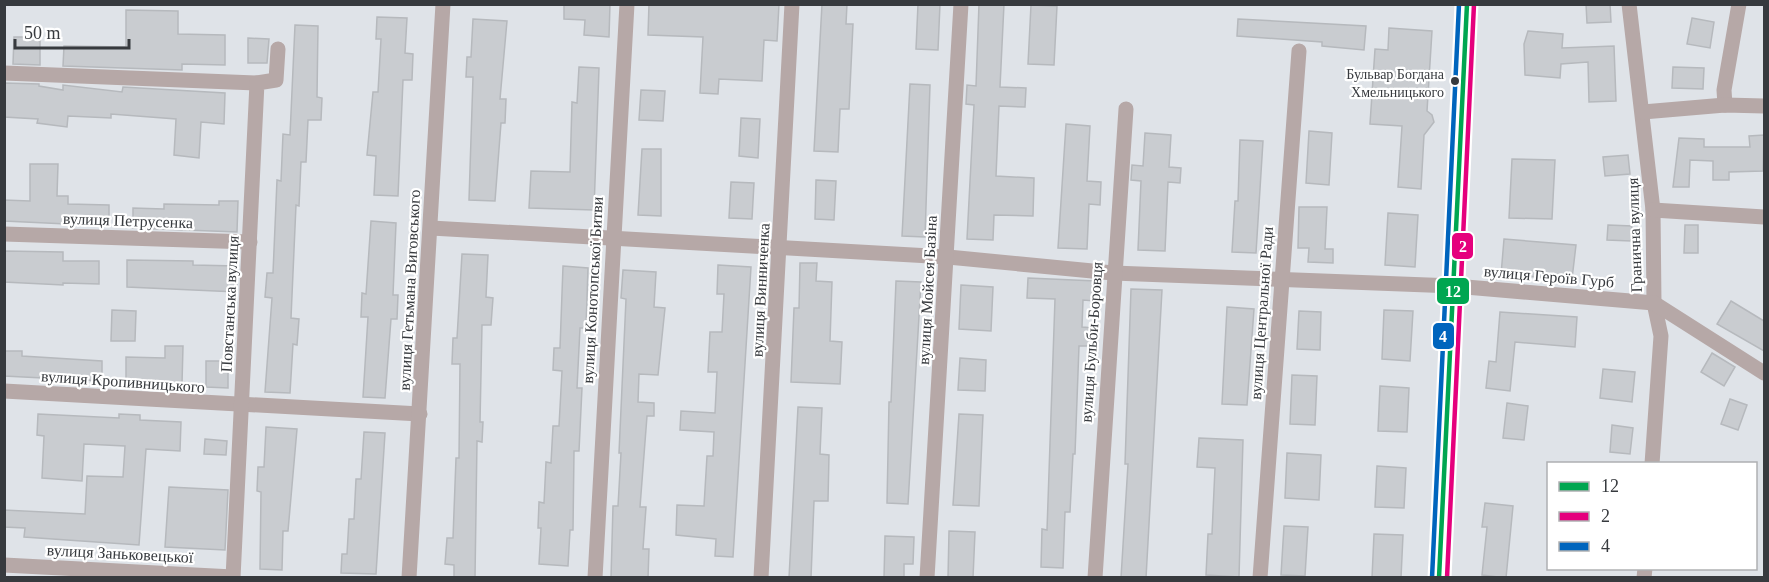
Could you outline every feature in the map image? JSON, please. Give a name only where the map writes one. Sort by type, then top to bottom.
[{"type":"main road","points":[[1439,578],[1467,4]]},
{"type":"street","name":"вулиця Гетьмана Виговського","points":[[409,578],[443,4]]},
{"type":"street","name":"вулиця Конотопської Битви","points":[[595,578],[627,4]]},
{"type":"street","name":"вулиця Винниченка","points":[[761,578],[792,4]]},
{"type":"street","name":"вулиця Мойсея Базіна","points":[[927,578],[948,257],[961,4]]},
{"type":"street","name":"Гранична вулиця","points":[[1629,4],[1653,210],[1654,303],[1661,336],[1652,462]]},
{"type":"street","points":[[1725,105],[1724,90],[1738,4]]},
{"type":"street","points":[[4,73],[257,83],[276,80],[278,49]]},
{"type":"street","name":"вулиця Центральної Ради","points":[[1260,578],[1299,51]]},
{"type":"street","name":"Повстанська вулиця","points":[[233,577],[257,83]]},
{"type":"street","points":[[1643,111],[1725,105],[1764,106]]},
{"type":"street","name":"вулиця Бульби-Боровця","points":[[1095,578],[1113,273],[1126,109]]},
{"type":"street","points":[[1653,210],[1764,217]]},
{"type":"street","name":"вулиця Героїв Гурб","points":[[431,228],[948,257],[1113,273],[1454,286],[1654,303],[1764,373]]},
{"type":"street","name":"вулиця Петрусенка","points":[[4,234],[250,242]]},
{"type":"street","name":"вулиця Кропивницького","points":[[4,392],[420,414]]},
{"type":"street","name":"вулиця Заньковецької","points":[[4,565],[233,577]]},
{"type":"building","points":[[564,4],[610,4],[609,37],[584,35],[585,20],[564,19]]},
{"type":"building","points":[[649,4],[779,4],[777,41],[764,40],[762,81],[719,79],[718,94],[700,93],[703,37],[648,35]]},
{"type":"building","points":[[822,4],[847,4],[846,24],[853,24],[849,109],[840,109],[838,152],[814,151]]},
{"type":"building","points":[[918,4],[940,4],[938,50],[916,49]]},
{"type":"building","points":[[979,4],[1004,4],[1000,87],[1026,88],[1025,107],[999,106],[996,176],[1034,178],[1033,216],[994,215],[993,240],[967,239],[974,105],[966,104],[967,85],[976,86]]},
{"type":"building","points":[[1586,4],[1610,4],[1611,22],[1587,23]]},
{"type":"building","points":[[1031,5],[1057,6],[1054,65],[1028,64]]},
{"type":"building","points":[[126,10],[178,11],[178,34],[225,35],[225,65],[182,64],[182,70],[63,66],[64,46],[126,47]]},
{"type":"building","points":[[377,17],[407,18],[405,53],[413,54],[412,80],[403,80],[398,196],[374,195],[376,156],[367,155],[373,92],[378,92],[381,39],[376,39]]},
{"type":"building","points":[[1692,18],[1714,22],[1710,48],[1687,44]]},
{"type":"building","points":[[473,19],[507,21],[500,99],[506,99],[505,123],[501,123],[495,201],[469,200],[473,77],[466,77],[467,57],[471,57]]},
{"type":"building","points":[[1238,19],[1366,26],[1364,50],[1322,46],[1322,42],[1237,36]]},
{"type":"building","points":[[295,25],[318,26],[317,97],[322,98],[321,120],[308,120],[306,162],[301,162],[299,206],[296,205],[291,318],[299,319],[297,345],[293,344],[290,393],[265,392],[272,298],[265,297],[267,273],[273,273],[277,180],[281,181],[283,134],[290,135]]},
{"type":"building","points":[[1389,28],[1432,31],[1427,111],[1432,115],[1434,122],[1424,135],[1421,189],[1398,187],[1402,126],[1370,124],[1375,49],[1388,50]]},
{"type":"building","points":[[1528,31],[1563,34],[1562,48],[1614,46],[1616,101],[1589,102],[1588,62],[1561,64],[1560,78],[1525,75],[1524,44]]},
{"type":"building","points":[[14,37],[40,37],[40,65],[13,64]]},
{"type":"building","points":[[248,38],[269,39],[267,63],[248,63]]},
{"type":"building","points":[[579,67],[599,68],[594,210],[529,208],[531,171],[570,172],[572,102],[577,103]]},
{"type":"building","points":[[1673,67],[1704,68],[1703,89],[1672,88]]},
{"type":"building","points":[[4,83],[39,84],[39,86],[63,90],[63,85],[122,92],[123,87],[225,93],[224,124],[201,122],[199,158],[174,155],[176,119],[111,114],[111,118],[68,116],[67,127],[37,123],[38,119],[4,117]]},
{"type":"building","points":[[910,84],[930,85],[925,237],[902,236]]},
{"type":"building","points":[[641,90],[665,91],[663,121],[639,120]]},
{"type":"building","points":[[741,118],[760,119],[758,158],[739,156]]},
{"type":"building","points":[[1066,124],[1090,126],[1087,181],[1101,182],[1100,205],[1089,204],[1087,249],[1058,248]]},
{"type":"building","points":[[1309,131],[1332,133],[1329,185],[1306,183]]},
{"type":"building","points":[[1145,133],[1171,135],[1169,167],[1181,168],[1180,183],[1168,182],[1165,251],[1138,250],[1141,181],[1131,180],[1132,165],[1143,166]]},
{"type":"building","points":[[1764,135],[1763,171],[1729,172],[1729,180],[1713,180],[1713,161],[1690,160],[1689,187],[1673,187],[1679,138],[1704,139],[1704,147],[1750,147],[1749,136]]},
{"type":"building","points":[[1240,140],[1263,141],[1256,253],[1232,252],[1235,201],[1238,201]]},
{"type":"building","points":[[642,149],[661,149],[661,216],[638,215]]},
{"type":"building","points":[[1628,155],[1630,174],[1605,176],[1603,157]]},
{"type":"building","points":[[1512,159],[1555,160],[1552,219],[1509,218]]},
{"type":"building","points":[[30,164],[58,164],[57,196],[68,196],[68,204],[109,205],[109,226],[4,221],[4,200],[30,201]]},
{"type":"building","points":[[816,180],[836,181],[834,220],[815,219]]},
{"type":"building","points":[[731,182],[754,183],[752,219],[729,218]]},
{"type":"building","points":[[219,201],[238,201],[237,232],[133,228],[133,208],[164,209],[164,204],[219,205]]},
{"type":"building","points":[[1299,207],[1327,207],[1325,249],[1333,249],[1333,263],[1308,262],[1309,248],[1298,248]]},
{"type":"building","points":[[1388,213],[1418,215],[1415,267],[1385,265]]},
{"type":"building","points":[[371,221],[396,223],[393,295],[398,295],[397,319],[391,319],[385,398],[363,397],[368,317],[361,317],[362,293],[366,294]]},
{"type":"building","points":[[1608,225],[1632,226],[1631,241],[1607,240]]},
{"type":"building","points":[[1685,225],[1698,225],[1698,253],[1684,253]]},
{"type":"building","points":[[1504,239],[1576,245],[1572,279],[1501,275]]},
{"type":"building","points":[[4,251],[63,252],[63,261],[99,261],[99,284],[4,282]]},
{"type":"building","points":[[462,254],[488,255],[486,297],[493,298],[491,325],[482,325],[480,422],[483,422],[482,442],[477,441],[475,578],[454,578],[454,565],[445,564],[447,538],[453,538],[456,458],[459,458],[460,364],[452,364],[453,338],[457,338]]},
{"type":"building","points":[[127,260],[193,261],[193,265],[237,266],[237,292],[127,287]]},
{"type":"building","points":[[800,263],[817,263],[816,281],[832,282],[830,341],[842,342],[840,384],[791,382],[794,308],[799,308]]},
{"type":"building","points":[[718,265],[751,267],[733,557],[715,556],[716,539],[676,535],[677,505],[704,506],[707,456],[713,456],[714,432],[680,430],[681,411],[715,413],[717,372],[708,372],[710,332],[722,332],[724,294],[717,294]]},
{"type":"building","points":[[563,266],[588,268],[586,328],[580,328],[577,388],[582,388],[579,451],[574,451],[573,530],[570,530],[568,566],[539,564],[541,528],[538,528],[539,502],[544,503],[546,462],[551,463],[553,426],[559,426],[562,371],[553,370],[554,348],[560,348]]},
{"type":"building","points":[[623,270],[656,272],[654,307],[665,308],[658,375],[639,374],[638,402],[654,403],[654,416],[647,416],[640,507],[646,507],[643,549],[649,549],[648,578],[611,578],[613,506],[618,506],[621,453],[619,453],[626,299],[621,298]]},
{"type":"building","points":[[1028,278],[1096,281],[1095,301],[1083,300],[1082,327],[1094,328],[1093,346],[1079,346],[1075,454],[1073,454],[1070,512],[1065,512],[1063,568],[1041,567],[1042,529],[1047,530],[1055,299],[1027,298]]},
{"type":"building","points":[[896,281],[921,282],[908,504],[887,503],[889,402],[891,402]]},
{"type":"building","points":[[961,285],[993,287],[991,331],[959,329]]},
{"type":"building","points":[[1131,289],[1162,290],[1146,578],[1121,578],[1128,464],[1125,464]]},
{"type":"building","points":[[1731,301],[1764,321],[1764,351],[1717,324]]},
{"type":"building","points":[[1227,307],[1254,309],[1247,405],[1222,404]]},
{"type":"building","points":[[112,310],[136,311],[135,341],[111,341]]},
{"type":"building","points":[[1384,310],[1413,311],[1410,361],[1382,359]]},
{"type":"building","points":[[1299,311],[1321,312],[1320,350],[1297,349]]},
{"type":"building","points":[[1500,312],[1577,317],[1575,347],[1515,342],[1510,391],[1486,388],[1489,361],[1496,362]]},
{"type":"building","points":[[165,346],[183,346],[182,384],[126,383],[126,357],[165,358]]},
{"type":"building","points":[[4,351],[22,351],[22,356],[102,361],[102,381],[4,376]]},
{"type":"building","points":[[1712,353],[1735,367],[1724,386],[1701,372]]},
{"type":"building","points":[[960,358],[986,360],[985,391],[958,390]]},
{"type":"building","points":[[206,361],[228,361],[228,388],[206,387]]},
{"type":"building","points":[[1603,369],[1635,372],[1632,402],[1600,398]]},
{"type":"building","points":[[1292,375],[1317,376],[1315,425],[1290,424]]},
{"type":"building","points":[[1380,386],[1409,388],[1407,432],[1378,431]]},
{"type":"building","points":[[1730,399],[1747,405],[1738,430],[1721,424]]},
{"type":"building","points":[[1507,403],[1528,406],[1524,440],[1503,438]]},
{"type":"building","points":[[798,407],[822,408],[820,454],[829,455],[828,501],[814,501],[811,578],[789,578]]},
{"type":"building","points":[[38,414],[119,418],[119,414],[140,415],[140,420],[181,422],[180,451],[146,449],[139,545],[24,537],[25,528],[4,527],[4,510],[85,514],[87,476],[123,477],[125,446],[84,444],[82,481],[42,478],[44,436],[37,435]]},
{"type":"building","points":[[959,414],[983,415],[979,506],[953,505]]},
{"type":"building","points":[[1612,425],[1633,428],[1630,454],[1610,452]]},
{"type":"building","points":[[266,427],[297,429],[288,531],[283,531],[282,570],[260,569],[261,492],[257,491],[258,467],[264,467]]},
{"type":"building","points":[[364,432],[385,433],[376,574],[341,573],[342,554],[347,554],[349,519],[354,519],[356,479],[361,479]]},
{"type":"building","points":[[1199,438],[1243,440],[1239,577],[1206,575],[1208,534],[1212,534],[1215,468],[1197,467]]},
{"type":"building","points":[[205,439],[227,441],[226,455],[204,454]]},
{"type":"building","points":[[1287,453],[1321,455],[1319,500],[1285,498]]},
{"type":"building","points":[[1377,466],[1406,468],[1404,508],[1375,507]]},
{"type":"building","points":[[169,487],[228,490],[225,550],[165,547]]},
{"type":"building","points":[[1485,503],[1513,506],[1506,578],[1482,575],[1487,527],[1482,527]]},
{"type":"building","points":[[1284,526],[1308,527],[1305,576],[1281,575]]},
{"type":"building","points":[[949,531],[975,532],[973,578],[948,578]]},
{"type":"building","points":[[1374,534],[1403,535],[1401,578],[1372,578]]},
{"type":"building","points":[[885,536],[914,537],[913,564],[904,564],[904,578],[884,578]]},
{"type":"transit line","name":"4","points":[[1432,578],[1459,4]]},
{"type":"transit line","name":"12","points":[[1439,578],[1467,4]]},
{"type":"transit line","name":"2","points":[[1447,578],[1474,4]]},
{"type":"place","name":"Бульвар Богдана Хмельницького","points":[[1455,81]]}]
